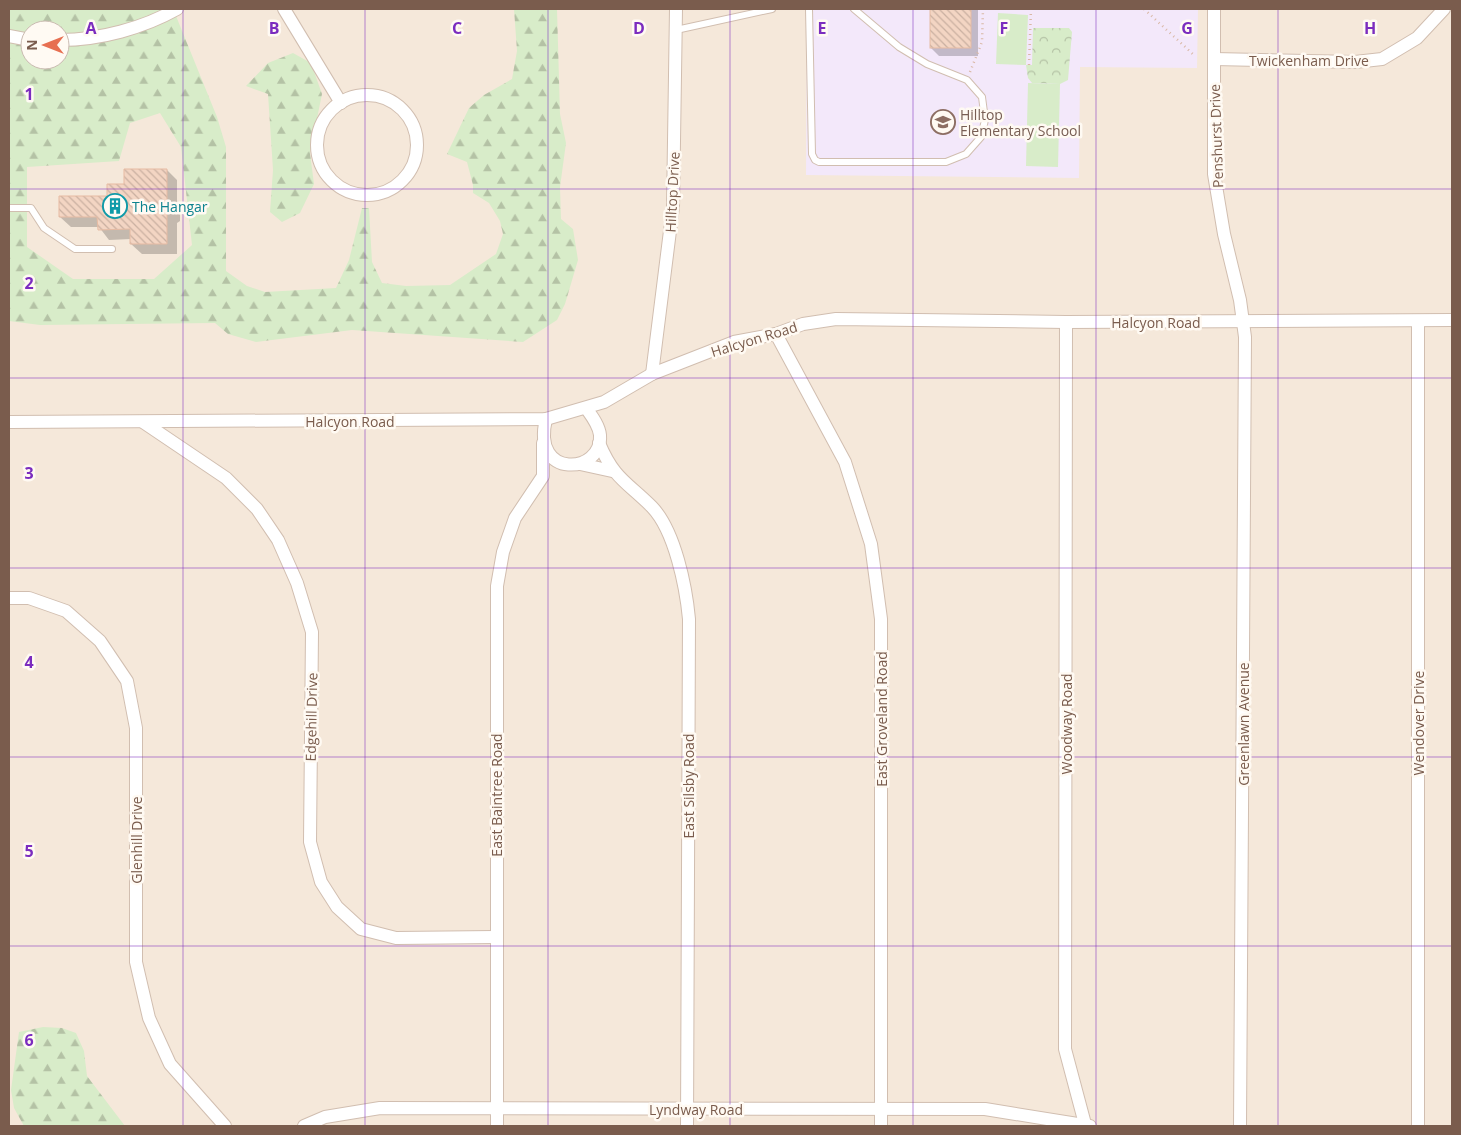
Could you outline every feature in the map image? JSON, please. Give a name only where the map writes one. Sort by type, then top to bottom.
[{"type":"street","points":[[70,40],[82,40],[155,22],[177,9]]},
{"type":"street","points":[[284,9],[341,103]]},
{"type":"street","name":"Hilltop Drive","points":[[652,374],[673,207],[676,9]]},
{"type":"street","name":"Penshurst Drive","points":[[1214,9],[1214,174],[1224,234],[1240,300],[1242,321]]},
{"type":"street","name":"Twickenham Drive","points":[[1214,59],[1355,62],[1382,59],[1417,38],[1444,9]]},
{"type":"street","points":[[363,96],[384,98],[396,105],[408,117],[415,134],[416,154],[406,176],[391,189],[365,195],[351,192],[335,183],[326,173],[320,160],[318,144],[320,129],[328,115],[341,103],[363,96]]},
{"type":"street","name":"Halcyon Road","points":[[9,422],[546,419],[604,402],[652,374],[734,342],[776,334],[803,324],[836,319],[1066,322],[1452,320]]},
{"type":"street","name":"Greenlawn Avenue","points":[[1240,1126],[1245,337],[1242,321]]},
{"type":"street","name":"Wendover Drive","points":[[1418,321],[1418,1126]]},
{"type":"street","name":"Woodway Road","points":[[1066,322],[1065,1049],[1088,1125]]},
{"type":"street","name":"East Groveland Road","points":[[776,334],[845,462],[871,544],[881,619],[881,1126]]},
{"type":"street","points":[[546,419],[542,434],[543,476],[576,464],[595,452],[600,434],[586,408]]},
{"type":"street","name":"Edgehill Drive","points":[[143,422],[226,478],[257,509],[278,540],[297,583],[312,632],[310,842],[321,882],[337,907],[361,929],[396,938],[495,937]]},
{"type":"street","points":[[543,443],[553,459],[562,464],[576,464]]},
{"type":"street","name":"East Silsby Road","points":[[599,443],[612,471],[654,509],[673,545],[686,589],[689,629],[687,1126]]},
{"type":"street","name":"East Silsby Road","points":[[576,464],[612,471]]},
{"type":"street","name":"East Baintree Road","points":[[497,1126],[495,937],[497,586],[503,552],[515,518],[543,476]]},
{"type":"street","name":"Glenhill Drive","points":[[9,598],[29,598],[66,611],[100,641],[127,681],[136,728],[136,962],[146,1009],[170,1064],[225,1126]]},
{"type":"street","name":"Lyndway Road","points":[[304,1126],[324,1117],[380,1108],[985,1109],[1088,1125]]},
{"type":"lane","points":[[676,30],[772,9]]},
{"type":"lane","points":[[809,9],[812,154],[817,161],[946,162],[966,154],[980,137],[985,120],[982,97],[967,80],[927,64],[899,47],[854,9]]},
{"type":"lane","points":[[9,208],[31,208],[44,228],[75,249],[112,249]]},
{"type":"path","points":[[967,80],[982,42],[983,9]]},
{"type":"path","points":[[1029,65],[1031,9]]},
{"type":"path","points":[[1144,9],[1195,56]]},
{"type":"shaded area","points":[[9,9],[1452,9],[1452,1126],[9,1126]]},
{"type":"shaded area","name":"Hilltop Elementary School","points":[[807,9],[1198,9],[1197,68],[1080,67],[1079,178],[806,175]]},
{"type":"green space","points":[[9,9],[177,9],[174,11],[217,117],[226,147],[226,271],[247,286],[265,292],[336,288],[349,260],[362,208],[369,208],[372,262],[382,283],[406,286],[450,285],[496,254],[503,234],[500,221],[489,203],[473,193],[473,185],[467,162],[447,154],[469,108],[484,95],[512,79],[517,51],[514,9],[557,9],[560,114],[566,143],[560,187],[561,219],[573,229],[578,260],[565,304],[557,320],[523,342],[352,330],[256,342],[228,334],[215,323],[40,325],[9,321]],"holes":[[[160,113],[181,147],[192,245],[154,279],[73,279],[27,247],[27,167],[119,161],[130,123]]]},
{"type":"green space","points":[[998,13],[1028,15],[1026,65],[996,64]]},
{"type":"green space","points":[[1033,28],[1069,28],[1072,32],[1068,80],[1060,84],[1032,83],[1028,78],[1026,65],[1032,65]]},
{"type":"green space","points":[[293,53],[311,63],[322,94],[310,153],[314,184],[300,213],[282,222],[270,212],[273,170],[268,94],[246,86],[268,63]]},
{"type":"green space","points":[[1028,83],[1060,84],[1058,167],[1026,166]]},
{"type":"green space","points":[[43,1027],[62,1028],[76,1033],[84,1051],[87,1076],[125,1126],[24,1126],[14,1108],[11,1090],[19,1032]]},
{"type":"building","points":[[930,9],[971,9],[971,48],[930,48]]},
{"type":"building","name":"The Hangar","points":[[124,169],[167,169],[167,200],[170,202],[170,210],[167,212],[167,244],[130,244],[130,229],[98,230],[97,217],[59,217],[59,196],[107,196],[107,184],[124,184]]},
{"type":"place","name":"Hilltop Elementary School","points":[[943,122]]},
{"type":"place","name":"The Hangar","points":[[115,206]]}]
